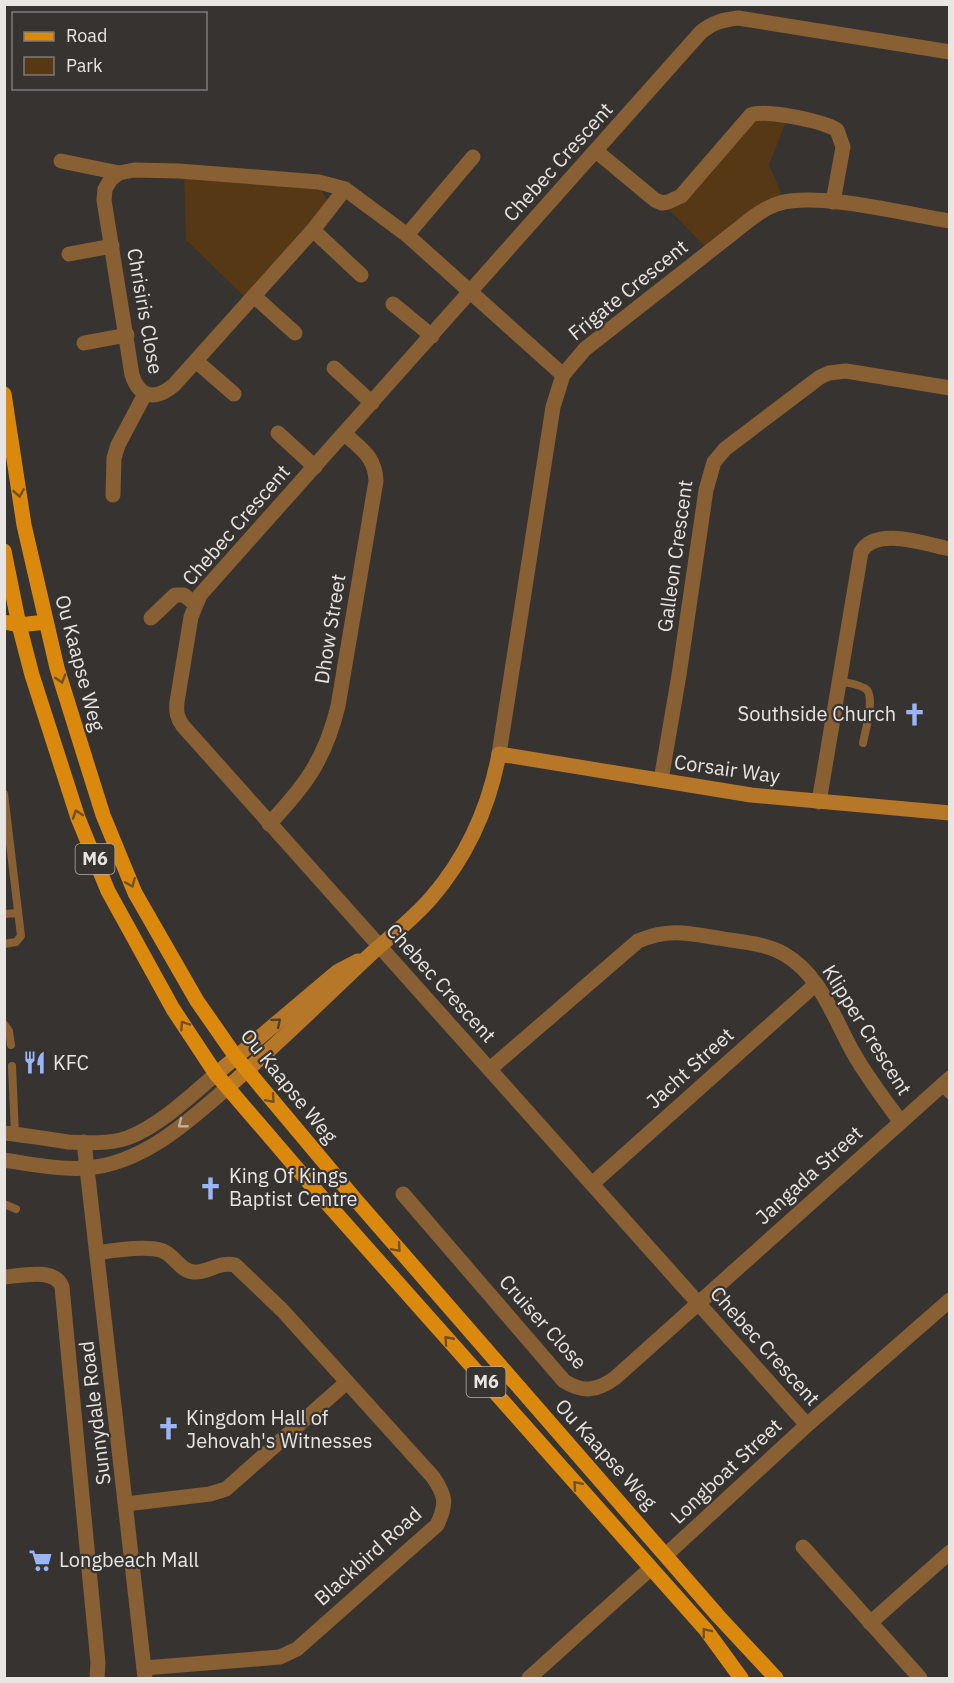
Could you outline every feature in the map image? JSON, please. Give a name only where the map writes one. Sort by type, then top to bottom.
[{"type":"main road","name":"Ou Kaapse Weg","points":[[4,394],[24,525],[46,622],[57,668],[103,815],[135,893],[197,1001],[247,1071],[426,1282],[667,1554],[719,1617],[777,1678]]},
{"type":"main road","points":[[4,551],[12,623],[46,622]]},
{"type":"main road","name":"M6","points":[[12,623],[32,675],[78,818],[108,891],[173,1009],[216,1074],[326,1202],[706,1630],[741,1678]]},
{"type":"street","name":"Chebec Crescent","points":[[807,1425],[490,1069],[376,950],[178,720],[177,702],[191,616],[195,603],[206,588],[711,23],[738,18],[950,52]]},
{"type":"street","points":[[596,151],[655,200],[662,203],[681,196],[751,115],[771,114],[826,125],[837,129],[841,134],[843,147],[833,202]]},
{"type":"street","points":[[406,235],[473,157]]},
{"type":"street","points":[[61,161],[119,172],[179,171],[319,182],[345,189],[406,235],[563,375]]},
{"type":"street","name":"Chrisiris Close","points":[[119,172],[105,189],[104,200],[132,375],[136,386],[145,394],[158,395],[166,392],[184,375],[313,230],[345,189]]},
{"type":"street","name":"Frigate Crescent","points":[[499,754],[557,391],[563,375],[579,354],[753,218],[778,204],[793,201],[833,202],[950,221]]},
{"type":"street","points":[[313,230],[361,275]]},
{"type":"street","points":[[69,254],[112,246]]},
{"type":"street","points":[[254,296],[295,333]]},
{"type":"street","points":[[393,304],[432,336]]},
{"type":"street","points":[[84,343],[127,335]]},
{"type":"street","points":[[196,361],[234,393]]},
{"type":"street","points":[[334,368],[372,403]]},
{"type":"street","name":"Galleon Crescent","points":[[661,780],[706,490],[714,462],[725,449],[786,402],[829,373],[846,371],[950,388]]},
{"type":"street","points":[[113,495],[114,458],[132,416],[145,394]]},
{"type":"street","points":[[278,433],[315,467]]},
{"type":"street","name":"Dhow Street","points":[[269,824],[292,799],[319,762],[331,733],[338,706],[376,481],[376,469],[372,461],[345,434]]},
{"type":"street","points":[[819,802],[859,558],[865,545],[880,538],[891,538],[950,549]]},
{"type":"street","points":[[151,618],[175,595],[184,595],[195,603]]},
{"type":"street","points":[[4,1160],[87,1168],[110,1164],[147,1149],[168,1136],[228,1087],[431,898],[456,866],[482,816],[493,783],[499,754]]},
{"type":"street","name":"Corsair Way","points":[[499,754],[751,795],[950,813]]},
{"type":"street","name":"Klipper Crescent","points":[[490,1069],[638,941],[656,933],[678,932],[767,947],[782,952],[794,960],[816,984],[860,1064],[900,1121]]},
{"type":"street","points":[[10,1133],[69,1142],[111,1142],[144,1130],[216,1074],[337,972],[376,950]]},
{"type":"street","name":"Jacht Street","points":[[592,1184],[816,984]]},
{"type":"street","name":"Jangada Street","points":[[698,1303],[900,1121],[946,1087]]},
{"type":"street","name":"Sunnydale Road","points":[[84,1142],[144,1673]]},
{"type":"street","points":[[4,1167],[40,1165]]},
{"type":"street","name":"Cruiser Close","points":[[403,1194],[564,1381],[575,1388],[587,1390],[604,1386],[698,1303]]},
{"type":"street","name":"Blackbird Road","points":[[98,1252],[162,1251],[185,1269],[194,1272],[228,1263],[235,1265],[283,1311],[433,1477],[442,1491],[444,1506],[438,1525],[289,1654],[280,1657],[144,1673]]},
{"type":"street","points":[[4,1277],[47,1274],[61,1283],[97,1651],[97,1678]]},
{"type":"street","name":"Longboat Street","points":[[667,1554],[807,1425],[950,1300]]},
{"type":"street","points":[[126,1504],[210,1494],[226,1489],[347,1382]]},
{"type":"street","points":[[803,1547],[921,1678]]},
{"type":"street","points":[[870,1623],[950,1552]]},
{"type":"street","points":[[529,1678],[650,1569]]},
{"type":"lane","points":[[839,681],[863,688],[868,694],[870,703],[863,743]]},
{"type":"lane","points":[[4,794],[19,939],[14,943],[4,944]]},
{"type":"lane","points":[[4,914],[18,913]]},
{"type":"lane","points":[[4,1024],[9,1031],[11,1045]]},
{"type":"lane","points":[[10,1133],[12,1066]]},
{"type":"lane","points":[[4,1204],[16,1209],[4,1211]]},
{"type":"green space","points":[[754,117],[786,121],[769,165],[785,202],[710,252],[661,201],[680,197]]},
{"type":"green space","points":[[184,172],[320,188],[331,206],[249,301],[186,240]]},
{"type":"place","name":"Southside Church","points":[[914,714]]},
{"type":"place","name":"KFC","points":[[35,1063]]},
{"type":"place","name":"King Of Kings Baptist Centre","points":[[211,1188]]},
{"type":"place","name":"Kingdom Hall of Jehovah's Witnesses","points":[[168,1429]]},
{"type":"place","name":"Longbeach Mall","points":[[41,1560]]}]
